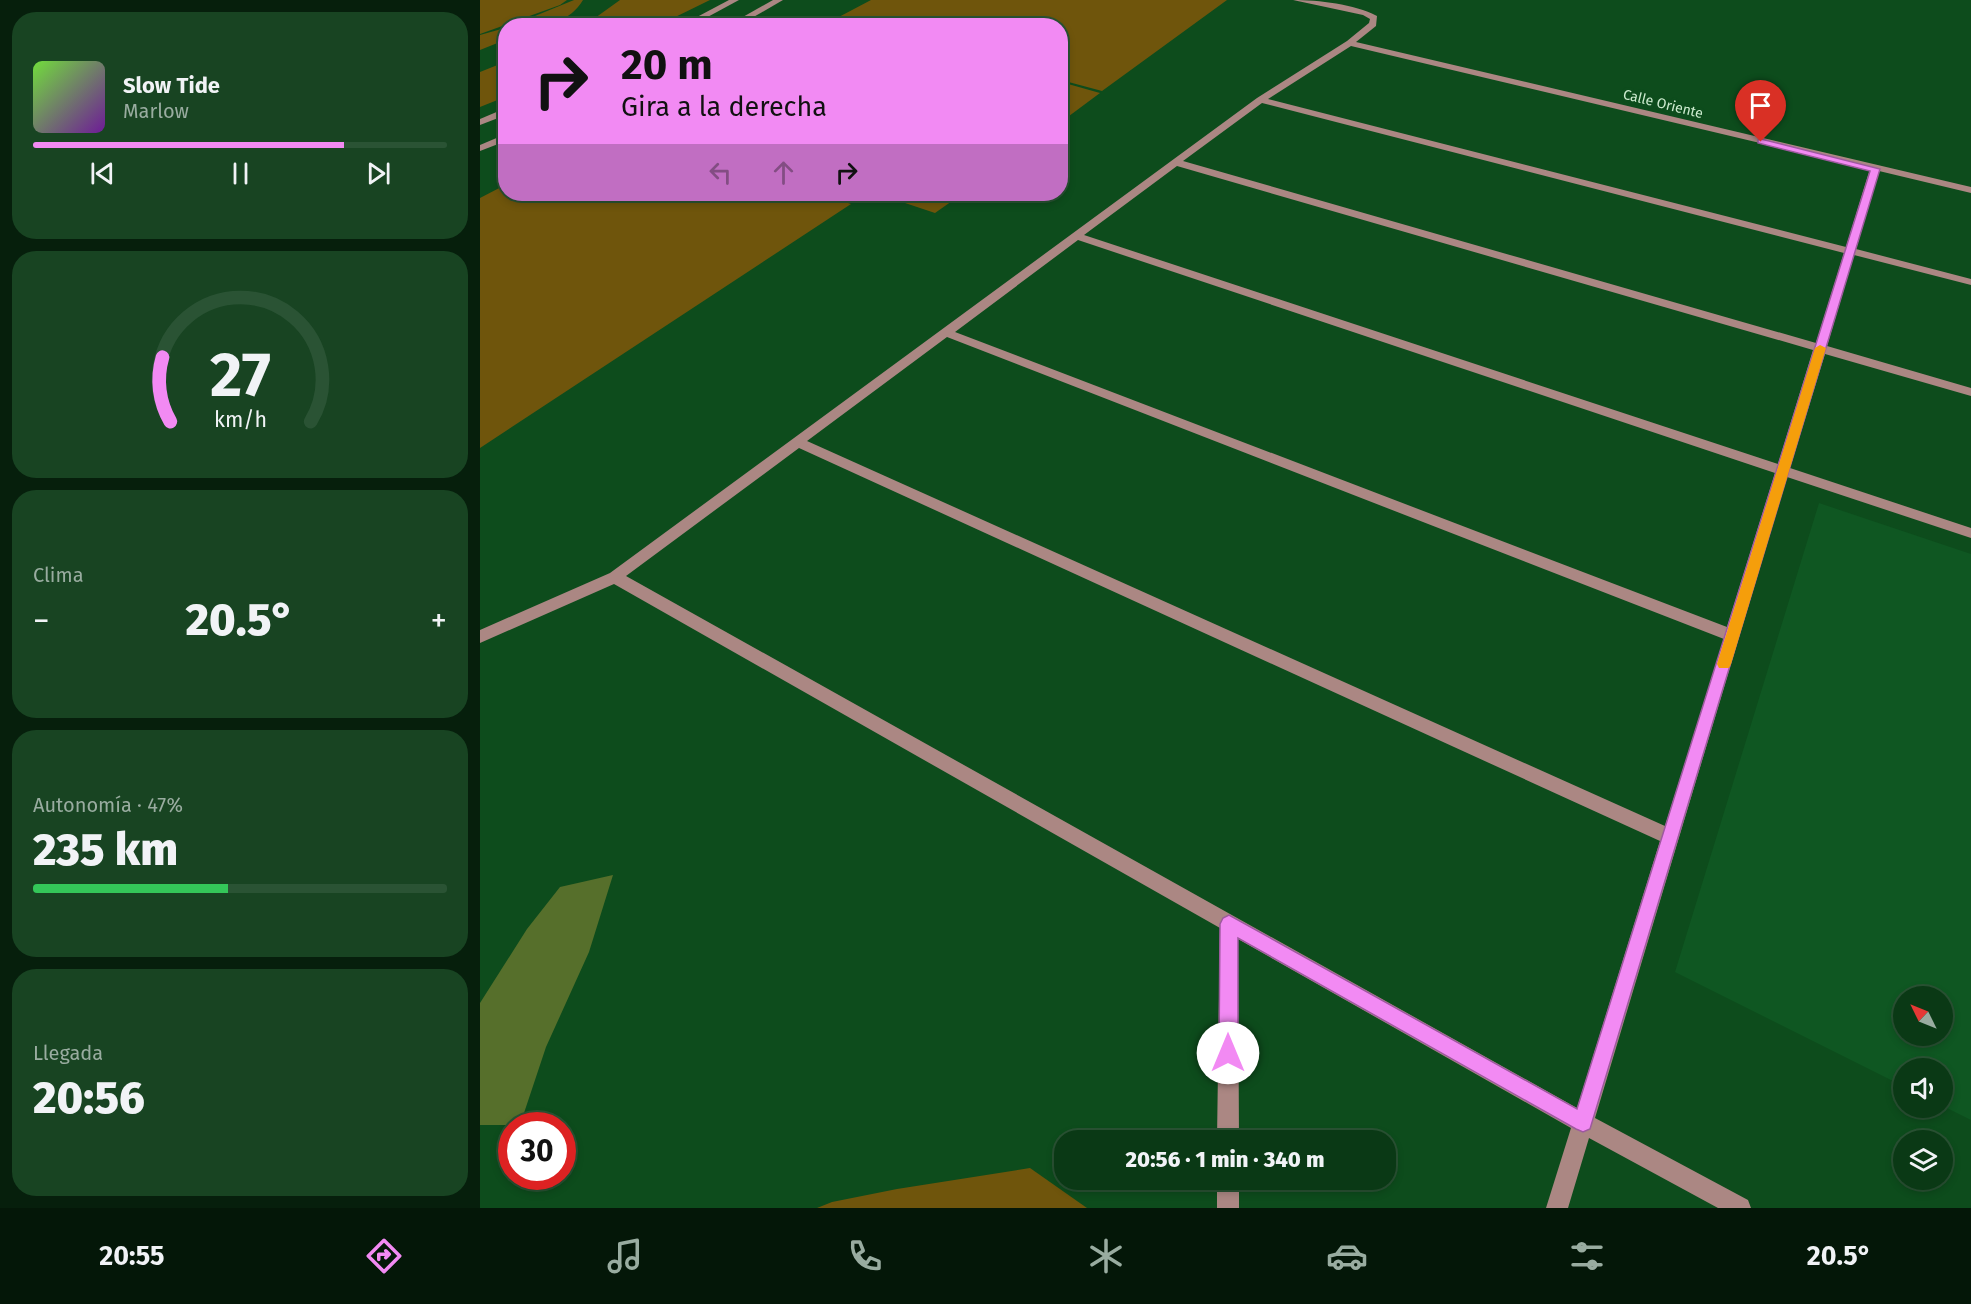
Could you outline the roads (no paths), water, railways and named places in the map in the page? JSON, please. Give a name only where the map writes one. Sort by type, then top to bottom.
[{"type":"street","points":[[700,18],[735,0]]},
{"type":"street","points":[[746,18],[779,0]]},
{"type":"street","points":[[480,637],[615,577],[1175,162],[1260,100],[1350,43],[1373,24],[1374,18],[1365,13],[1297,0]]},
{"type":"street","name":"Calle Oriente","points":[[1350,43],[1971,190]]},
{"type":"street","points":[[1260,100],[1971,282]]},
{"type":"street","points":[[480,122],[498,114]]},
{"type":"street","points":[[480,148],[498,140]]},
{"type":"street","points":[[1175,162],[1971,392]]},
{"type":"street","points":[[1557,1208],[1875,169]]},
{"type":"street","points":[[1076,236],[1971,532]]},
{"type":"street","points":[[945,333],[1732,636]]},
{"type":"street","points":[[797,442],[1671,837]]},
{"type":"street","points":[[615,577],[1229,924],[1740,1208]]},
{"type":"street","points":[[1228,1130],[1229,924]]},
{"type":"street","points":[[1228,1190],[1228,1208]]}]
